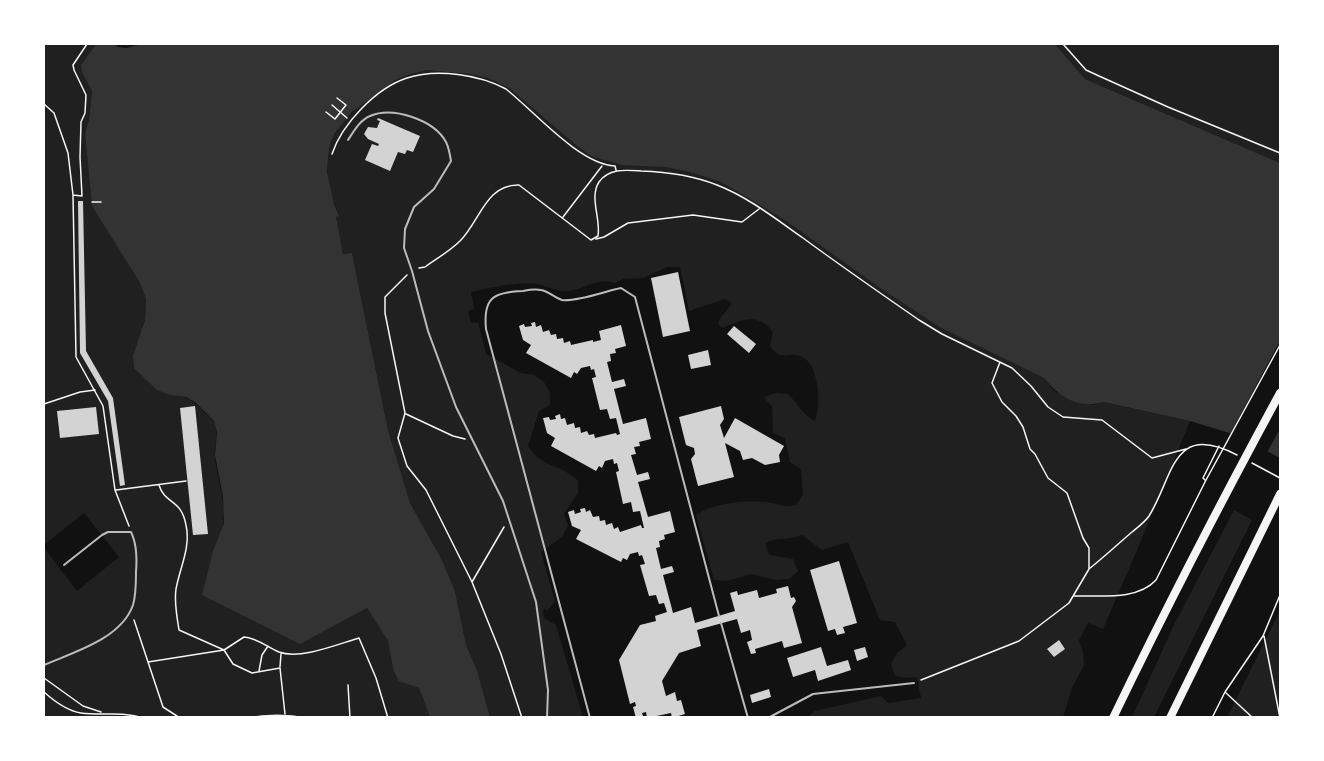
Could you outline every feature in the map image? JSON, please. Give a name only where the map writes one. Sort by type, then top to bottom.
[{"type":"highway","points":[[1113,717],[1227,491],[1281,393]]},
{"type":"highway","points":[[1170,717],[1281,494]]},
{"type":"lane","points":[[348,140],[358,125],[369,116],[386,112],[425,123],[446,142],[451,160],[434,189],[414,207],[405,229],[404,248],[428,331],[456,407],[504,501],[536,602],[548,690],[547,717]]},
{"type":"lane","points":[[590,717],[486,328],[484,312],[495,295],[541,290],[561,300],[572,300],[621,288],[635,297],[719,616]]},
{"type":"lane","points":[[44,665],[102,639],[114,630],[130,611],[134,602],[137,560],[135,539],[131,532],[108,532],[64,565]]},
{"type":"lane","points":[[721,623],[748,717]]},
{"type":"lane","points":[[768,717],[813,694],[914,683]]},
{"type":"path","points":[[73,195],[82,196],[81,122],[85,113],[86,95],[73,65],[87,44]]},
{"type":"path","points":[[1063,44],[1086,70],[1281,153]]},
{"type":"path","points":[[332,154],[343,130],[370,100],[406,78],[424,74],[453,74],[476,77],[506,89],[572,146],[603,165],[615,166],[616,171]]},
{"type":"path","points":[[326,112],[335,119],[341,112],[346,105],[337,98]]},
{"type":"path","points":[[44,104],[54,113],[58,121],[68,153],[73,195],[76,357],[96,390],[106,417],[116,490],[131,532]]},
{"type":"path","points":[[332,105],[348,118]]},
{"type":"path","points":[[562,218],[603,165]]},
{"type":"path","points":[[595,239],[600,229],[595,199],[596,190],[607,174],[616,171],[666,172],[689,176],[719,186],[760,209],[942,334],[1012,368],[1048,407],[1063,417],[1102,420],[1152,458],[1207,444],[1219,446],[1240,457]]},
{"type":"path","points":[[522,717],[501,654],[472,582],[426,490],[407,466],[399,438],[405,413],[385,297],[399,281],[412,271],[425,267],[459,242],[493,194],[502,186],[519,184],[586,238],[595,239],[604,237],[628,223],[693,215],[742,222],[760,209]]},
{"type":"path","points":[[92,202],[101,202]]},
{"type":"path","points":[[1073,596],[1115,596],[1136,592],[1152,585],[1206,480],[1281,345]]},
{"type":"path","points":[[1000,362],[992,383],[1002,402],[1023,427],[1030,449],[1048,478],[1067,493],[1083,538],[1089,548],[1089,569]]},
{"type":"path","points":[[44,404],[96,390]]},
{"type":"path","points":[[405,413],[453,436],[474,442]]},
{"type":"path","points":[[1206,480],[1203,478],[1219,446]]},
{"type":"path","points":[[914,683],[1019,640],[1069,603],[1089,569],[1149,518],[1172,467],[1186,449]]},
{"type":"path","points":[[1250,462],[1281,478]]},
{"type":"path","points":[[116,490],[186,481]]},
{"type":"path","points":[[159,484],[165,498],[178,505],[184,514],[187,528],[187,544],[176,594],[179,630],[224,651],[233,664],[252,673],[280,668]]},
{"type":"path","points":[[472,582],[509,518]]},
{"type":"path","points":[[1212,717],[1225,692],[1263,636],[1281,595]]},
{"type":"path","points":[[130,611],[163,707],[180,717]]},
{"type":"path","points":[[148,662],[224,651],[244,636],[252,637],[281,653],[310,652],[359,638],[376,678],[388,717]]},
{"type":"path","points":[[1263,636],[1280,717]]},
{"type":"path","points":[[258,672],[262,655],[268,646]]},
{"type":"path","points":[[281,653],[280,668],[285,714]]},
{"type":"path","points":[[44,678],[83,706],[102,712]]},
{"type":"path","points":[[348,685],[350,717]]},
{"type":"path","points":[[1225,692],[1253,717]]},
{"type":"path","points":[[44,693],[79,713],[102,712],[143,717]]},
{"type":"path","points":[[247,717],[265,714],[307,717]]},
{"type":"shaded area","points":[[44,44],[96,44],[81,65],[82,73],[92,91],[85,134],[92,205],[140,283],[146,299],[145,320],[133,355],[170,395],[190,400],[215,424],[217,432],[216,466],[224,514],[221,534],[299,644],[367,608],[388,641],[393,669],[419,688],[430,717],[44,717],[44,548],[77,591],[119,557],[84,513],[44,545]]},
{"type":"shaded area","points":[[96,44],[113,44],[126,48],[142,44],[1055,44],[1085,79],[1280,163],[1280,458],[1236,435],[1190,421],[1104,402],[1086,404],[1070,400],[1056,391],[1044,378],[941,328],[786,221],[721,182],[666,167],[622,165],[591,156],[509,88],[488,78],[426,70],[411,74],[397,79],[352,112],[335,133],[330,144],[327,172],[339,216],[336,217],[343,254],[352,253],[388,430],[410,503],[442,560],[455,591],[466,645],[477,670],[490,717],[430,717],[419,688],[399,681],[393,669],[388,641],[367,608],[300,644],[202,595],[213,551],[224,523],[223,497],[215,455],[217,432],[214,421],[195,402],[186,397],[170,395],[157,390],[134,368],[133,355],[145,320],[146,299],[140,283],[92,206],[85,134],[92,91],[82,73],[81,65]]},
{"type":"shaded area","points":[[1055,44],[1280,44],[1280,163],[1085,79]]},
{"type":"shaded area","points":[[425,70],[488,78],[509,88],[577,146],[690,172],[721,182],[786,221],[941,328],[1044,378],[1055,392],[1092,405],[1104,402],[1190,421],[1103,629],[1088,623],[1079,640],[1084,665],[1072,688],[1063,717],[807,717],[815,711],[881,696],[888,703],[921,698],[917,677],[895,676],[891,664],[897,653],[907,645],[895,622],[880,620],[848,542],[822,550],[802,535],[770,541],[765,543],[769,555],[793,559],[798,571],[789,579],[776,580],[751,574],[727,581],[714,580],[696,515],[720,505],[738,502],[756,501],[783,506],[796,505],[803,494],[801,469],[790,462],[785,438],[773,433],[772,407],[764,397],[776,393],[788,394],[803,412],[815,421],[818,406],[816,378],[804,358],[783,355],[774,351],[770,346],[773,333],[762,322],[743,320],[723,328],[718,324],[732,303],[725,299],[689,311],[680,267],[667,267],[643,278],[623,279],[615,283],[600,282],[572,290],[560,291],[540,285],[520,284],[471,292],[474,309],[468,311],[471,323],[478,322],[486,354],[521,373],[534,375],[544,382],[550,393],[550,405],[539,411],[528,446],[539,458],[565,471],[578,481],[578,493],[564,514],[568,525],[562,537],[541,552],[555,601],[547,611],[545,609],[543,611],[544,618],[556,625],[583,717],[490,717],[477,670],[466,645],[455,591],[442,560],[410,503],[388,430],[352,253],[343,254],[335,217],[339,215],[330,190],[327,171],[330,144],[341,125],[370,97],[390,83],[405,75]]},
{"type":"shaded area","points":[[1234,510],[1252,520],[1154,717],[1132,717],[1173,627]]},
{"type":"shaded area","points":[[1280,611],[1280,717],[1227,717]]},
{"type":"pier","points":[[1280,341],[1280,429],[1266,454],[1229,436]]},
{"type":"building","points":[[378,118],[420,136],[413,152],[407,150],[405,154],[398,152],[390,171],[365,160],[372,144],[378,146],[379,144],[368,139],[364,134],[368,127],[377,128],[380,121],[377,120]]},
{"type":"building","points":[[78,201],[83,201],[86,351],[113,398],[125,485],[120,486],[108,401],[80,353]]},
{"type":"building","points":[[678,272],[690,331],[663,337],[651,278]]},
{"type":"building","points":[[535,322],[536,327],[541,325],[543,332],[549,330],[551,335],[556,334],[557,339],[563,338],[564,343],[570,341],[571,345],[601,340],[599,331],[621,325],[626,346],[615,349],[616,353],[610,354],[611,361],[607,362],[612,382],[624,379],[626,386],[614,389],[623,424],[646,418],[651,439],[639,442],[640,446],[634,447],[636,454],[631,455],[637,475],[648,472],[650,479],[638,482],[648,517],[670,511],[675,532],[664,535],[665,539],[659,541],[660,547],[656,548],[661,569],[672,566],[674,572],[663,575],[673,613],[691,607],[695,623],[735,611],[730,593],[737,591],[738,595],[757,590],[759,598],[777,593],[776,589],[788,586],[791,598],[794,597],[796,601],[792,607],[802,643],[784,648],[782,641],[755,649],[756,653],[751,654],[747,642],[752,640],[750,630],[741,633],[737,619],[697,630],[701,646],[679,653],[662,681],[666,696],[675,692],[677,701],[681,700],[685,714],[672,718],[671,713],[647,718],[646,712],[642,713],[643,716],[636,718],[633,707],[636,706],[635,702],[630,704],[619,660],[640,625],[656,621],[655,616],[667,612],[664,603],[659,604],[656,595],[649,596],[640,565],[645,564],[642,555],[639,556],[638,552],[630,554],[627,560],[623,558],[621,562],[576,539],[581,530],[572,526],[568,512],[574,510],[575,514],[585,508],[586,512],[590,510],[593,517],[599,516],[600,521],[605,520],[606,525],[612,523],[614,529],[618,527],[620,532],[641,525],[644,528],[640,511],[633,512],[631,502],[623,504],[616,472],[619,471],[613,459],[605,461],[602,468],[599,466],[596,471],[551,446],[555,438],[547,433],[543,418],[556,419],[555,416],[560,414],[561,419],[565,418],[567,425],[574,423],[575,428],[580,427],[581,433],[587,431],[589,435],[594,434],[595,438],[620,434],[616,418],[610,419],[607,409],[600,410],[592,378],[596,377],[594,369],[591,370],[590,366],[581,368],[577,374],[574,372],[571,378],[526,353],[531,345],[523,340],[519,326],[524,324],[525,327],[532,326],[531,323]]},
{"type":"building","points":[[734,326],[756,344],[749,353],[727,334]]},
{"type":"building","points":[[708,350],[711,365],[691,369],[688,355]]},
{"type":"building","points":[[195,406],[208,534],[193,535],[180,408]]},
{"type":"building","points":[[721,406],[724,419],[720,425],[724,438],[735,418],[784,446],[779,455],[780,462],[765,465],[752,458],[743,460],[740,451],[725,443],[734,477],[698,486],[691,459],[695,454],[694,448],[686,445],[679,417]]},
{"type":"building","points":[[96,407],[99,434],[60,438],[57,411]]},
{"type":"building","points":[[839,561],[857,623],[843,627],[845,633],[837,635],[835,629],[828,631],[810,570]]},
{"type":"building","points":[[1059,640],[1065,649],[1054,657],[1047,649]]},
{"type":"building","points":[[821,647],[827,666],[848,660],[851,670],[818,681],[815,670],[793,677],[787,658]]},
{"type":"building","points":[[865,647],[868,657],[857,661],[854,650]]},
{"type":"building","points":[[769,689],[771,697],[752,703],[750,695]]}]
